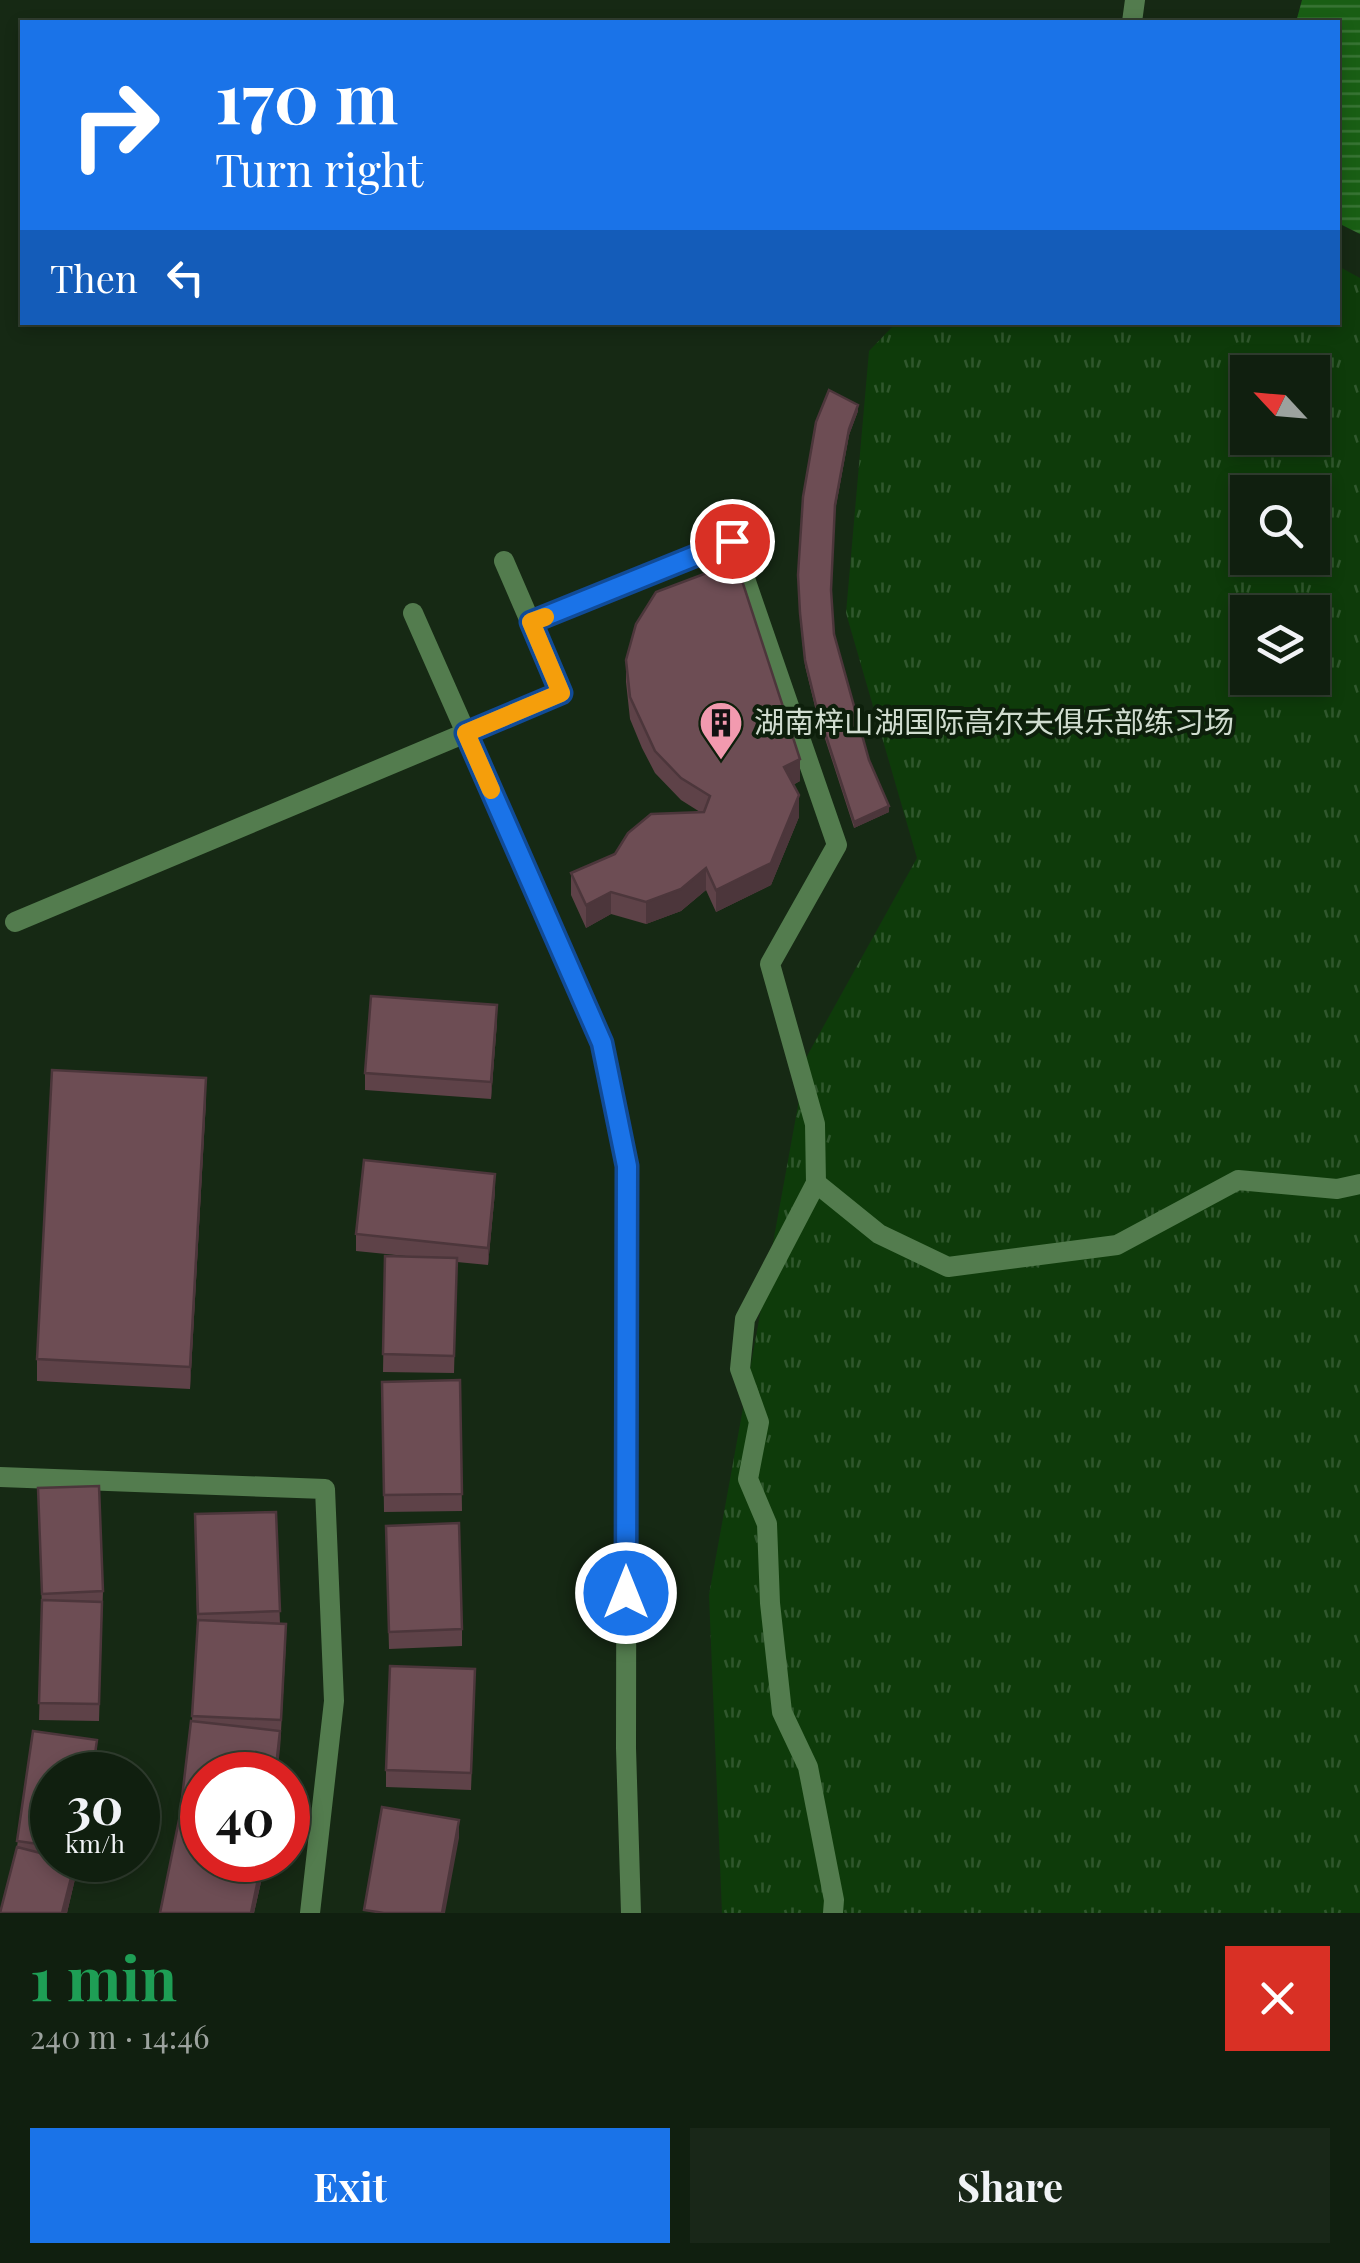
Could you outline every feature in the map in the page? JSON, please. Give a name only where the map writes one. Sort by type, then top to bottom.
[{"type":"street","points":[[531,622],[732,541],[837,845],[770,964],[815,1124],[816,1183],[745,1319],[740,1369],[759,1422],[748,1479],[767,1524],[770,1603],[782,1712],[808,1767],[834,1900],[832,1913]]},
{"type":"street","points":[[15,922],[561,693],[504,561]]},
{"type":"street","points":[[413,613],[602,1043],[627,1166],[626,1748],[631,1913]]},
{"type":"street","points":[[816,1183],[879,1234],[948,1267],[1117,1245],[1238,1180],[1337,1190],[1360,1184]]},
{"type":"street","points":[[0,1477],[325,1488],[334,1700],[310,1913]]},
{"type":"green space","points":[[1340,267],[1360,278],[1360,1913],[722,1913],[709,1595],[807,1056],[917,858],[846,613],[869,351],[894,325],[1340,325]]},
{"type":"shaded area","points":[[1302,0],[1360,0],[1360,234],[1340,224],[1340,20],[1297,20]]},
{"type":"building","points":[[829,390],[858,405],[849,429],[835,505],[831,590],[834,634],[869,760],[889,806],[854,822],[816,705],[805,660],[800,613],[803,497],[816,422]]},
{"type":"building","name":"湖南梓山湖国际高尔夫俱乐部练习场","points":[[736,562],[800,759],[784,767],[799,795],[771,863],[716,890],[706,868],[681,889],[646,902],[611,892],[586,905],[571,873],[615,854],[628,833],[651,814],[704,812],[710,796],[681,778],[655,751],[630,697],[626,660],[636,624],[656,592]]},
{"type":"building","points":[[371,996],[497,1005],[491,1082],[365,1073]]},
{"type":"building","points":[[52,1070],[206,1078],[190,1367],[37,1359]]},
{"type":"building","points":[[364,1160],[495,1174],[488,1248],[356,1234]]},
{"type":"building","points":[[385,1256],[457,1258],[454,1356],[383,1354]]},
{"type":"building","points":[[460,1380],[462,1494],[384,1495],[382,1382]]},
{"type":"building","points":[[99,1486],[103,1591],[42,1594],[38,1488]]},
{"type":"building","points":[[276,1512],[280,1611],[198,1614],[195,1514]]},
{"type":"building","points":[[459,1523],[462,1629],[389,1632],[386,1526]]},
{"type":"building","points":[[42,1600],[102,1602],[99,1704],[39,1703]]},
{"type":"building","points":[[198,1620],[286,1624],[281,1720],[192,1716]]},
{"type":"building","points":[[390,1666],[475,1669],[471,1773],[386,1770]]},
{"type":"building","points":[[191,1721],[280,1731],[278,1752],[187,1752]]},
{"type":"building","points":[[33,1731],[97,1740],[95,1752],[30,1752],[30,1843],[17,1841]]},
{"type":"building","points":[[382,1807],[459,1820],[442,1913],[364,1910]]},
{"type":"building","points":[[179,1820],[180,1882],[257,1882],[251,1913],[160,1913]]},
{"type":"building","points":[[17,1847],[30,1850],[30,1882],[70,1882],[62,1913],[0,1913]]},
{"type":"slow traffic","points":[[491,790],[466,733],[561,693],[531,622],[545,617]]},
{"type":"place","name":"湖南梓山湖国际高尔夫俱乐部练习场","points":[[721,761]]},
{"type":"route","points":[[626,1593],[627,1166],[602,1043],[466,733],[561,693],[531,622],[732,541]]}]
